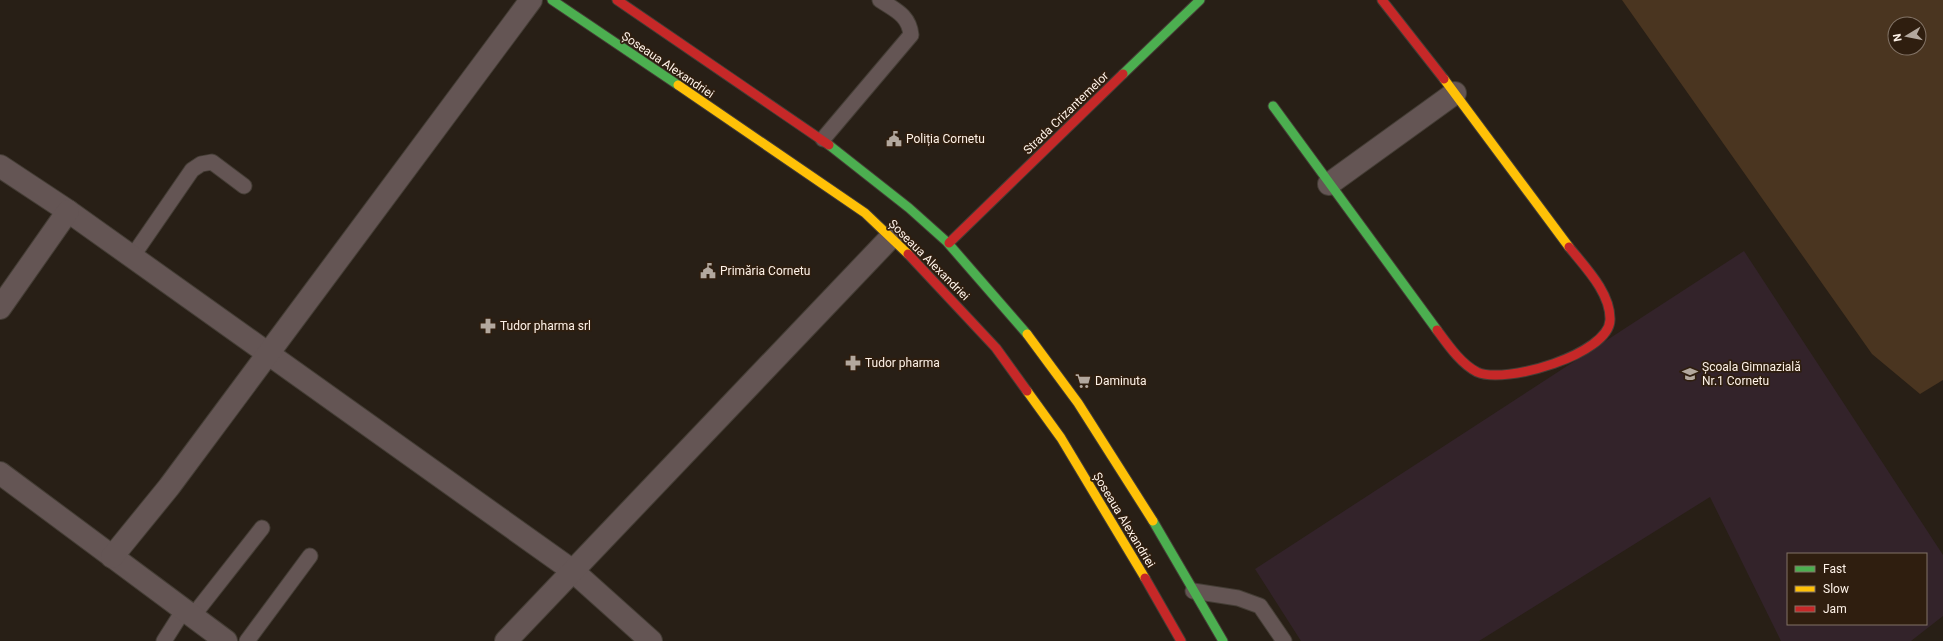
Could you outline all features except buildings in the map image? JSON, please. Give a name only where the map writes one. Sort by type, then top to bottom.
[{"type":"main road","name":"Șoseaua Alexandriei","points":[[552,0],[865,213],[927,272],[996,348],[1051,425],[1130,553],[1181,641]]},
{"type":"main road","name":"Șoseaua Alexandriei","points":[[617,0],[823,139],[949,244],[1002,302],[1035,343],[1088,416],[1223,641]]},
{"type":"main road","name":"Strada Crizantemelor","points":[[949,244],[1200,0]]},
{"type":"main road","points":[[1273,106],[1432,323],[1464,363],[1477,372],[1492,376],[1516,374],[1543,367],[1582,350],[1596,342],[1609,330],[1611,315],[1602,291],[1455,93],[1382,0]]},
{"type":"street","points":[[112,557],[169,487],[267,354],[306,305],[531,0]]},
{"type":"street","points":[[1329,184],[1455,93]]},
{"type":"street","points":[[0,166],[68,211],[573,572],[651,641]]},
{"type":"street","points":[[0,308],[68,211]]},
{"type":"street","points":[[506,641],[890,237]]},
{"type":"street","points":[[0,473],[226,641]]},
{"type":"lane","points":[[823,139],[911,35],[910,26],[904,16],[880,0]]},
{"type":"lane","points":[[132,257],[192,170],[201,164],[212,162],[244,186]]},
{"type":"lane","points":[[164,641],[262,528]]},
{"type":"lane","points":[[247,641],[310,556]]},
{"type":"lane","points":[[1193,591],[1238,598],[1260,606],[1284,641]]},
{"type":"shaded area","points":[[1622,0],[1943,0],[1943,380],[1920,394],[1872,354]]},
{"type":"shaded area","name":"Școala Gimnazială Nr.1 Cornetu","points":[[1744,251],[1943,555],[1943,616],[1911,641],[1781,641],[1710,497],[1479,641],[1301,641],[1255,569]]},
{"type":"traffic: fast","points":[[552,0],[678,85]]},
{"type":"traffic: fast","points":[[1123,74],[1200,0]]},
{"type":"traffic: fast","points":[[1273,106],[1437,330]]},
{"type":"traffic: fast","points":[[829,145],[909,208],[947,242],[1027,334]]},
{"type":"traffic: fast","points":[[1153,521],[1223,641]]},
{"type":"traffic: slow","points":[[1444,79],[1569,247]]},
{"type":"traffic: slow","points":[[678,85],[865,213],[908,254]]},
{"type":"traffic: slow","points":[[1027,334],[1078,403],[1153,521]]},
{"type":"traffic: slow","points":[[1027,391],[1061,438],[1145,578]]},
{"type":"traffic: jam","points":[[617,0],[829,145]]},
{"type":"traffic: jam","points":[[1382,0],[1444,79]]},
{"type":"traffic: jam","points":[[949,243],[1123,74]]},
{"type":"traffic: jam","points":[[1437,330],[1455,354],[1471,369],[1491,375],[1509,374],[1554,364],[1575,355],[1593,344],[1605,333],[1610,320],[1609,310],[1602,290],[1569,247]]},
{"type":"traffic: jam","points":[[908,254],[996,348],[1027,391]]},
{"type":"traffic: jam","points":[[1145,578],[1181,641]]},
{"type":"place","name":"Poliția Cornetu","points":[[894,139]]},
{"type":"place","name":"Primăria Cornetu","points":[[708,271]]},
{"type":"place","name":"Tudor pharma srl","points":[[488,326]]},
{"type":"place","name":"Tudor pharma","points":[[853,363]]},
{"type":"place","name":"Școala Gimnazială Nr.1 Cornetu","points":[[1690,374]]},
{"type":"place","name":"Daminuta","points":[[1083,381]]}]
